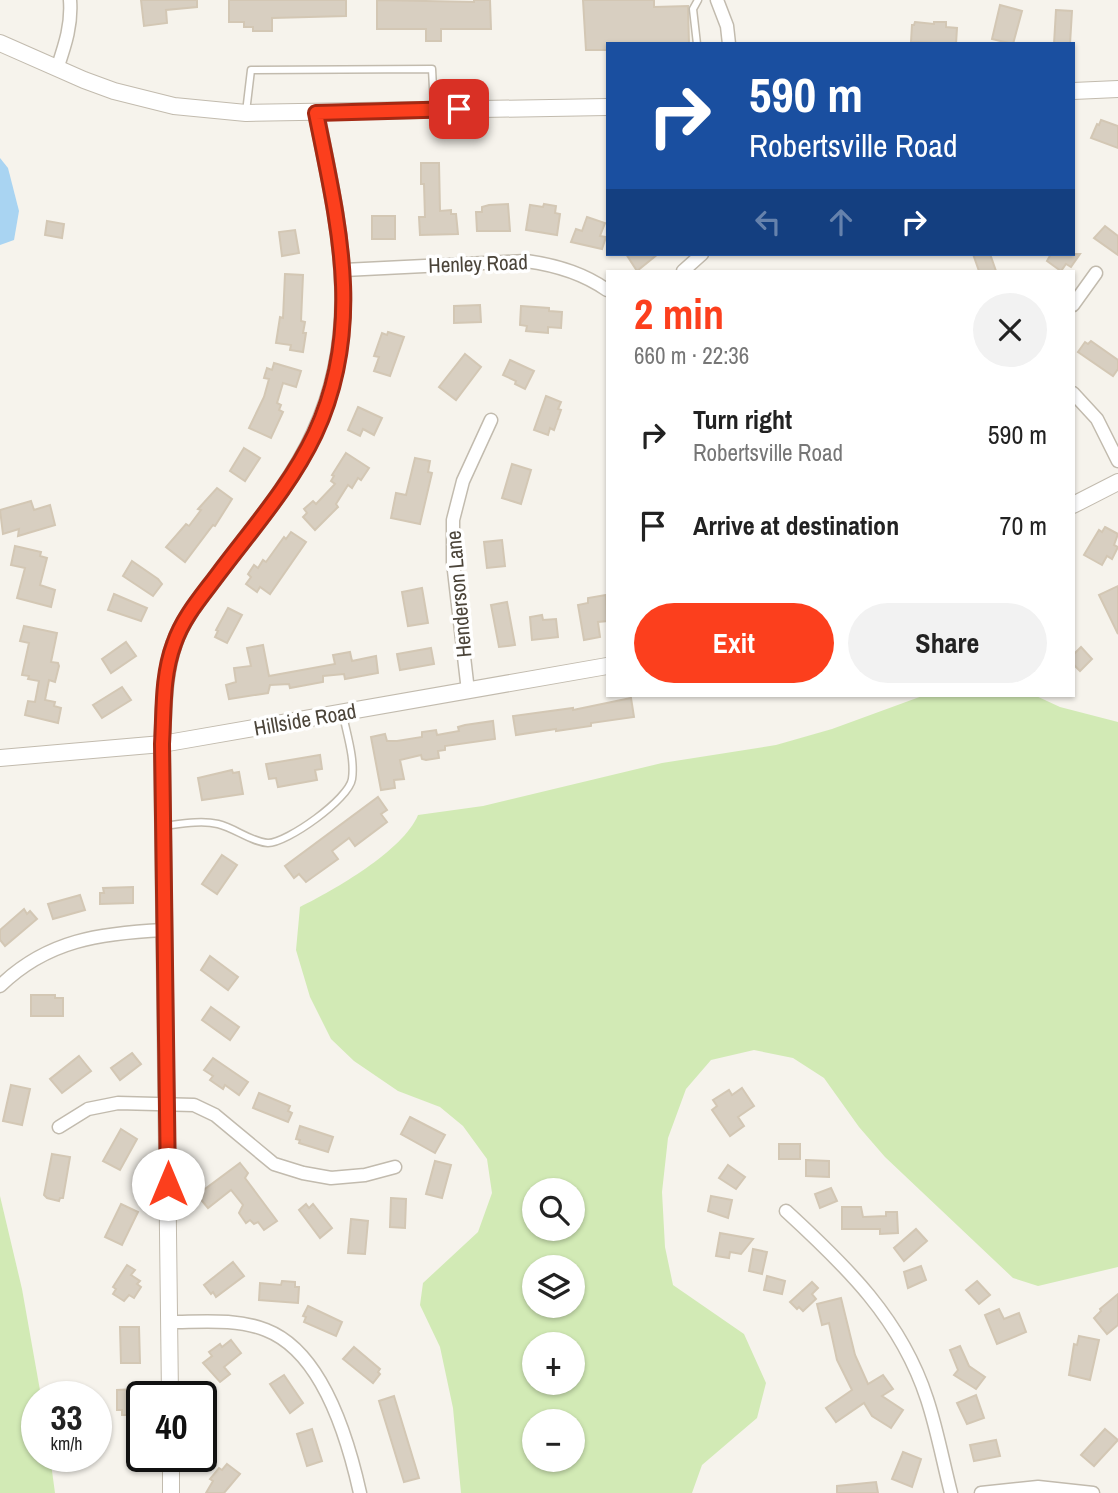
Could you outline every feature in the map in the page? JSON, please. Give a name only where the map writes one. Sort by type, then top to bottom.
[{"type":"street","points":[[57,69],[69,31],[70,0]]},
{"type":"street","points":[[717,0],[727,26],[729,42]]},
{"type":"street","points":[[0,43],[114,91],[174,106],[246,113],[606,107]]},
{"type":"street","points":[[1075,91],[1118,89]]},
{"type":"street","points":[[170,1381],[162,744],[165,681],[172,648],[186,616],[280,492],[302,458],[322,416],[339,354],[344,308],[344,270],[335,206],[316,113]]},
{"type":"street","points":[[684,270],[700,256]]},
{"type":"street","name":"Henley Road","points":[[344,270],[526,261],[544,263],[590,278],[606,289]]},
{"type":"street","points":[[1075,302],[1096,273]]},
{"type":"street","points":[[1075,395],[1097,419],[1118,461]]},
{"type":"street","name":"Henderson Lane","points":[[468,691],[453,562],[453,520],[463,481],[491,420]]},
{"type":"street","points":[[1075,504],[1118,482]]},
{"type":"street","name":"Hillside Road","points":[[0,758],[162,744],[606,666]]},
{"type":"street","points":[[0,986],[12,974],[38,957],[68,944],[115,932],[164,930]]},
{"type":"street","points":[[59,1127],[88,1110],[118,1103],[194,1105],[215,1115],[274,1164],[303,1173],[331,1178],[365,1175],[394,1167]]},
{"type":"street","points":[[786,1212],[867,1291],[897,1334],[926,1397],[951,1493]]},
{"type":"street","points":[[169,1322],[246,1324],[267,1330],[281,1338],[303,1357],[321,1385],[342,1428],[360,1493]]},
{"type":"street","points":[[171,1472],[172,1493]]},
{"type":"street","points":[[981,1493],[1038,1487],[1093,1493]]},
{"type":"lane","points":[[697,42],[693,9],[698,0]]},
{"type":"lane","points":[[246,113],[250,70],[432,69],[434,109]]},
{"type":"lane","points":[[164,826],[217,824],[260,842],[273,843],[286,838],[348,791],[352,782],[352,769],[342,713]]},
{"type":"green space","points":[[920,697],[1038,697],[1060,707],[1118,722],[1118,1267],[1038,1286],[1013,1278],[885,1157],[859,1127],[824,1078],[793,1058],[754,1050],[711,1060],[686,1089],[668,1138],[662,1192],[665,1247],[673,1285],[744,1334],[766,1383],[757,1418],[702,1465],[692,1493],[461,1493],[453,1408],[440,1347],[420,1305],[423,1283],[478,1232],[492,1193],[487,1159],[463,1126],[440,1107],[398,1091],[354,1061],[331,1039],[310,997],[296,950],[300,907],[331,891],[383,855],[410,829],[418,815],[483,806],[662,763],[776,745],[832,729]]},
{"type":"green space","points":[[0,1196],[22,1289],[38,1381],[21,1381],[21,1472],[52,1472],[55,1493],[0,1493]]},
{"type":"water","points":[[0,158],[8,168],[19,211],[14,240],[0,245]]},
{"type":"building","points":[[141,0],[197,0],[197,7],[166,10],[167,23],[144,26]]},
{"type":"building","points":[[229,0],[346,0],[346,16],[272,18],[272,31],[253,31],[253,27],[244,27],[244,22],[229,22]]},
{"type":"building","points":[[377,0],[490,0],[491,29],[441,29],[441,41],[426,41],[426,29],[377,29]]},
{"type":"building","points":[[583,0],[654,0],[654,7],[688,6],[689,42],[606,42],[606,50],[586,50]]},
{"type":"building","points":[[1000,5],[1022,11],[1014,42],[992,39]]},
{"type":"building","points":[[1056,10],[1072,11],[1070,42],[1054,42]]},
{"type":"building","points":[[915,22],[946,22],[946,27],[957,28],[956,42],[911,42]]},
{"type":"building","points":[[1101,120],[1118,126],[1118,148],[1091,138]]},
{"type":"building","points":[[421,163],[439,163],[440,211],[451,210],[451,214],[456,214],[458,234],[420,235],[419,217],[425,217]]},
{"type":"building","points":[[508,204],[510,231],[477,231],[476,212],[482,212],[482,207],[489,205]]},
{"type":"building","points":[[544,204],[556,206],[555,213],[560,214],[557,235],[526,230],[530,205],[543,207]]},
{"type":"building","points":[[372,216],[395,216],[395,239],[372,239]]},
{"type":"building","points":[[587,217],[605,223],[600,236],[606,237],[602,249],[571,242],[576,229],[582,231]]},
{"type":"building","points":[[47,221],[64,224],[62,238],[45,235]]},
{"type":"building","points":[[1105,226],[1118,236],[1118,255],[1094,238]]},
{"type":"building","points":[[295,230],[299,253],[282,256],[279,232]]},
{"type":"building","points":[[1080,254],[1071,267],[1066,264],[1062,270],[1047,261],[1050,256]]},
{"type":"building","points":[[627,256],[656,256],[638,270]]},
{"type":"building","points":[[974,256],[991,256],[996,270],[979,270]]},
{"type":"building","points":[[285,274],[303,275],[301,321],[305,322],[303,333],[306,333],[303,352],[290,350],[291,345],[276,343],[280,317],[283,318]]},
{"type":"building","points":[[480,305],[481,322],[454,323],[454,306]]},
{"type":"building","points":[[521,306],[562,312],[561,328],[548,327],[548,333],[526,331],[527,326],[520,325]]},
{"type":"building","points":[[388,332],[404,337],[390,376],[374,371],[379,357],[374,356],[382,333],[387,335]]},
{"type":"building","points":[[1091,341],[1118,360],[1118,369],[1113,376],[1078,352],[1085,342],[1088,344]]},
{"type":"building","points":[[465,354],[481,367],[456,400],[439,387]]},
{"type":"building","points":[[510,360],[534,371],[525,389],[503,375]]},
{"type":"building","points":[[274,363],[301,371],[296,387],[283,383],[277,403],[281,405],[279,410],[283,412],[271,438],[249,428],[264,397],[269,379],[264,378],[267,368],[272,370]]},
{"type":"building","points":[[546,396],[561,402],[554,430],[550,428],[548,435],[534,430]]},
{"type":"building","points":[[358,407],[382,418],[374,435],[363,429],[360,436],[348,430]]},
{"type":"building","points":[[244,448],[260,458],[245,481],[230,471]]},
{"type":"building","points":[[346,453],[369,468],[352,488],[348,485],[336,504],[338,507],[315,530],[303,517],[307,513],[304,509],[313,501],[316,504],[335,484],[331,481],[334,476],[332,475]]},
{"type":"building","points":[[415,458],[430,461],[428,472],[432,473],[420,524],[391,518],[396,493],[406,495]]},
{"type":"building","points":[[512,464],[531,470],[521,504],[502,498]]},
{"type":"building","points":[[217,488],[232,499],[215,526],[213,525],[185,562],[166,547],[186,524],[189,526],[201,510],[198,509]]},
{"type":"building","points":[[31,501],[34,510],[50,505],[55,525],[18,536],[19,529],[3,534],[0,510]]},
{"type":"building","points":[[1105,527],[1118,534],[1114,545],[1118,547],[1112,559],[1107,556],[1102,565],[1084,555],[1099,530],[1102,532]]},
{"type":"building","points":[[291,532],[306,542],[270,594],[260,587],[257,592],[246,584],[251,577],[248,574],[254,565],[258,568],[263,560],[266,562],[284,537],[286,539]]},
{"type":"building","points":[[502,540],[505,566],[487,568],[484,542]]},
{"type":"building","points":[[15,546],[41,552],[40,556],[47,558],[40,585],[55,590],[51,607],[17,598],[25,568],[11,565]]},
{"type":"building","points":[[132,561],[162,584],[153,596],[123,576]]},
{"type":"building","points":[[1118,586],[1118,634],[1099,595]]},
{"type":"building","points":[[422,588],[428,623],[408,626],[402,592]]},
{"type":"building","points":[[114,594],[147,608],[141,621],[108,610]]},
{"type":"building","points":[[606,595],[606,621],[598,622],[600,637],[584,640],[578,605],[588,603],[588,598]]},
{"type":"building","points":[[507,602],[515,645],[499,647],[491,605]]},
{"type":"building","points":[[228,608],[242,615],[227,643],[215,637]]},
{"type":"building","points":[[542,615],[543,620],[556,619],[558,637],[532,640],[530,617]]},
{"type":"building","points":[[24,626],[57,633],[51,662],[58,663],[59,666],[55,682],[49,680],[45,700],[55,702],[54,706],[61,708],[58,723],[25,715],[28,701],[35,702],[39,681],[22,675],[29,643],[20,641]]},
{"type":"building","points":[[126,642],[136,656],[111,673],[102,659]]},
{"type":"building","points":[[263,645],[269,676],[335,664],[333,655],[350,652],[352,661],[376,656],[378,673],[345,679],[344,674],[323,676],[323,682],[290,688],[289,684],[270,685],[268,693],[229,699],[226,685],[236,682],[234,668],[251,666],[247,648]]},
{"type":"building","points":[[1081,647],[1092,659],[1080,671],[1075,666],[1075,653]]},
{"type":"building","points":[[431,648],[434,664],[400,670],[397,654]]},
{"type":"building","points":[[122,687],[131,700],[102,718],[93,705]]},
{"type":"building","points":[[631,698],[634,717],[591,723],[591,726],[516,735],[513,716],[573,710]]},
{"type":"building","points":[[493,721],[495,739],[445,746],[445,750],[438,751],[439,758],[426,760],[422,759],[421,755],[400,760],[404,779],[394,780],[395,788],[381,790],[371,737],[385,734],[387,741],[397,741],[422,737],[422,732],[436,730],[437,735],[459,731],[458,727],[465,725]]},
{"type":"building","points":[[320,755],[322,769],[315,770],[317,780],[278,787],[276,778],[269,779],[266,764]]},
{"type":"building","points":[[232,770],[233,773],[239,772],[243,794],[202,800],[198,778]]},
{"type":"building","points":[[378,797],[387,810],[381,814],[387,822],[355,846],[349,838],[332,851],[338,859],[306,882],[299,874],[294,878],[285,866]]},
{"type":"building","points":[[222,855],[237,865],[217,894],[202,884]]},
{"type":"building","points":[[133,887],[133,903],[100,904],[103,888]]},
{"type":"building","points":[[80,895],[85,910],[53,919],[48,904]]},
{"type":"building","points":[[24,909],[27,914],[30,911],[37,919],[5,946],[0,940],[0,930]]},
{"type":"building","points":[[210,956],[238,977],[228,990],[201,970]]},
{"type":"building","points":[[31,995],[55,995],[55,998],[63,998],[63,1016],[31,1016]]},
{"type":"building","points":[[211,1007],[239,1027],[230,1040],[202,1020]]},
{"type":"building","points":[[132,1053],[141,1064],[120,1080],[111,1068]]},
{"type":"building","points":[[79,1056],[91,1071],[62,1093],[50,1079]]},
{"type":"building","points":[[213,1058],[248,1082],[239,1095],[225,1085],[223,1089],[210,1080],[213,1076],[204,1070]]},
{"type":"building","points":[[11,1085],[30,1089],[22,1125],[3,1121]]},
{"type":"building","points":[[742,1088],[754,1106],[738,1117],[744,1126],[730,1136],[712,1110],[717,1106],[713,1100],[729,1090],[732,1095]]},
{"type":"building","points":[[259,1093],[290,1106],[288,1111],[292,1113],[288,1122],[253,1108]]},
{"type":"building","points":[[410,1117],[445,1135],[435,1153],[401,1134]]},
{"type":"building","points":[[300,1126],[333,1137],[328,1152],[299,1143],[300,1140],[296,1139]]},
{"type":"building","points":[[121,1129],[137,1139],[120,1170],[103,1161]]},
{"type":"building","points":[[779,1144],[800,1144],[800,1159],[779,1159]]},
{"type":"building","points":[[52,1154],[70,1157],[63,1198],[59,1201],[44,1195]]},
{"type":"building","points":[[806,1160],[829,1161],[829,1177],[806,1176]]},
{"type":"building","points":[[435,1161],[451,1165],[442,1198],[426,1194]]},
{"type":"building","points":[[240,1163],[248,1173],[245,1178],[277,1221],[264,1230],[258,1222],[254,1224],[250,1220],[246,1223],[239,1213],[243,1205],[231,1190],[208,1208],[197,1195]]},
{"type":"building","points":[[728,1165],[745,1177],[736,1189],[719,1178]]},
{"type":"building","points":[[831,1188],[837,1201],[820,1208],[815,1194]]},
{"type":"building","points":[[711,1196],[732,1200],[728,1218],[708,1211]]},
{"type":"building","points":[[391,1198],[406,1199],[405,1228],[390,1227]]},
{"type":"building","points":[[121,1204],[138,1212],[122,1245],[105,1237]]},
{"type":"building","points":[[306,1204],[309,1208],[313,1204],[332,1228],[320,1238],[299,1210]]},
{"type":"building","points":[[842,1207],[861,1207],[863,1217],[886,1216],[886,1212],[897,1212],[898,1233],[880,1234],[880,1229],[842,1229]]},
{"type":"building","points":[[351,1219],[368,1221],[365,1254],[348,1253]]},
{"type":"building","points":[[916,1229],[927,1241],[904,1261],[894,1248]]},
{"type":"building","points":[[720,1233],[753,1239],[741,1254],[730,1252],[729,1258],[716,1256]]},
{"type":"building","points":[[753,1249],[767,1252],[762,1274],[749,1271]]},
{"type":"building","points":[[233,1262],[244,1276],[216,1297],[204,1285]]},
{"type":"building","points":[[127,1265],[135,1270],[131,1275],[140,1281],[137,1284],[141,1287],[134,1298],[129,1295],[124,1301],[113,1294],[116,1289],[113,1287]]},
{"type":"building","points":[[921,1266],[926,1280],[908,1288],[904,1272]]},
{"type":"building","points":[[767,1276],[785,1281],[782,1294],[764,1290]]},
{"type":"building","points":[[282,1281],[295,1282],[295,1287],[299,1287],[298,1303],[259,1300],[260,1283],[281,1285]]},
{"type":"building","points":[[977,1281],[990,1295],[979,1304],[966,1290]]},
{"type":"building","points":[[812,1282],[818,1288],[812,1294],[816,1299],[803,1311],[799,1307],[797,1309],[790,1302]]},
{"type":"building","points":[[1118,1294],[1118,1325],[1107,1334],[1094,1318],[1100,1309]]},
{"type":"building","points":[[841,1298],[855,1355],[868,1384],[883,1375],[893,1389],[882,1396],[903,1410],[891,1428],[872,1416],[864,1403],[836,1422],[826,1408],[852,1390],[837,1360],[829,1323],[822,1325],[817,1304]]},
{"type":"building","points":[[308,1306],[342,1322],[336,1336],[304,1322],[306,1317],[303,1316]]},
{"type":"building","points":[[999,1309],[1004,1319],[1019,1313],[1026,1332],[997,1344],[985,1315]]},
{"type":"building","points":[[120,1327],[139,1327],[140,1363],[121,1363]]},
{"type":"building","points":[[1079,1336],[1099,1340],[1090,1380],[1069,1375],[1074,1344],[1077,1345]]},
{"type":"building","points":[[231,1340],[241,1353],[224,1367],[230,1374],[220,1382],[203,1363],[212,1356],[209,1352]]},
{"type":"building","points":[[960,1346],[969,1366],[985,1377],[976,1389],[954,1375],[958,1370],[950,1350]]},
{"type":"building","points":[[354,1347],[380,1369],[380,1374],[373,1383],[343,1359]]},
{"type":"building","points":[[284,1375],[303,1403],[290,1413],[270,1384]]},
{"type":"building","points":[[117,1390],[126,1390],[126,1415],[122,1415],[122,1410],[117,1410]]},
{"type":"building","points":[[976,1395],[984,1418],[967,1424],[957,1403]]},
{"type":"building","points":[[394,1396],[419,1478],[404,1482],[379,1401]]},
{"type":"building","points":[[312,1429],[322,1461],[307,1466],[297,1434]]},
{"type":"building","points":[[1105,1429],[1118,1440],[1094,1466],[1081,1455]]},
{"type":"building","points":[[996,1440],[1000,1456],[974,1461],[970,1445]]},
{"type":"building","points":[[903,1452],[921,1459],[912,1487],[892,1479]]},
{"type":"building","points":[[227,1464],[240,1474],[224,1493],[206,1493],[213,1481],[210,1479],[219,1468],[222,1470]]},
{"type":"building","points":[[876,1482],[878,1493],[837,1493],[837,1486]]},
{"type":"route","points":[[168,1184],[162,744],[165,681],[172,648],[186,616],[298,466],[315,433],[331,389],[342,335],[344,270],[335,206],[316,113],[459,109]]}]
